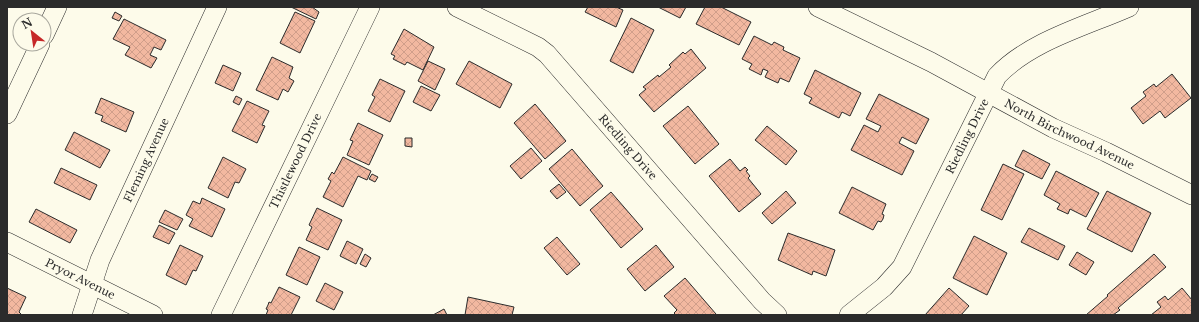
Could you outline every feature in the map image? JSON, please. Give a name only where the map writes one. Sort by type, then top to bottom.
[{"type":"street","points":[[52,18],[57,7]]},
{"type":"street","name":"Fleming Avenue","points":[[82,315],[100,260],[217,7]]},
{"type":"street","name":"Thistlewood Drive","points":[[221,315],[370,7]]},
{"type":"street","name":"Riedling Drive","points":[[457,7],[538,47],[547,54],[762,301],[777,315]]},
{"type":"street","name":"North Birchwood Avenue","points":[[818,7],[931,62],[1053,128],[1106,152],[1192,195]]},
{"type":"street","name":"Riedling Drive","points":[[849,315],[884,287],[899,271],[910,253],[997,76],[1014,60],[1036,47],[1129,7]]},
{"type":"street","points":[[7,114],[36,52]]},
{"type":"street","name":"Pryor Avenue","points":[[7,242],[153,315]]},
{"type":"building","points":[[291,7],[312,7],[319,12],[316,19]]},
{"type":"building","points":[[588,7],[616,7],[623,10],[616,27],[585,12]]},
{"type":"building","points":[[658,7],[686,7],[680,18]]},
{"type":"building","points":[[705,7],[721,7],[751,22],[739,45],[696,24]]},
{"type":"building","points":[[115,12],[122,16],[119,21],[112,18]]},
{"type":"building","points":[[295,12],[315,21],[300,53],[280,43]]},
{"type":"building","points":[[631,18],[654,30],[633,73],[610,61]]},
{"type":"building","points":[[124,19],[166,40],[161,50],[154,47],[150,55],[157,58],[151,68],[125,55],[130,47],[113,39]]},
{"type":"building","points":[[404,29],[434,47],[423,70],[407,62],[405,65],[393,59],[395,56],[391,54]]},
{"type":"building","points":[[754,36],[772,45],[774,42],[784,47],[783,50],[800,58],[789,82],[780,78],[778,83],[765,77],[768,71],[763,69],[761,75],[749,69],[752,64],[742,59]]},
{"type":"building","points":[[691,49],[706,68],[654,112],[639,95],[646,89],[643,87],[671,67],[669,65],[683,52],[685,54]]},
{"type":"building","points":[[272,57],[293,67],[289,78],[294,81],[288,92],[283,89],[278,100],[256,90]]},
{"type":"building","points":[[428,61],[445,69],[435,90],[418,81]]},
{"type":"building","points":[[469,61],[512,84],[500,108],[456,84]]},
{"type":"building","points":[[223,65],[241,73],[233,91],[215,83]]},
{"type":"building","points":[[815,70],[861,93],[850,116],[842,112],[839,118],[809,103],[812,98],[804,94]]},
{"type":"building","points":[[1172,74],[1191,98],[1165,118],[1160,111],[1143,124],[1131,108],[1146,96],[1143,92],[1154,84],[1156,87]]},
{"type":"building","points":[[380,79],[405,91],[390,122],[368,111],[375,97],[372,95]]},
{"type":"building","points":[[421,86],[440,95],[431,111],[413,102]]},
{"type":"building","points":[[879,94],[929,119],[916,144],[902,137],[899,143],[914,151],[902,175],[851,150],[864,125],[878,132],[881,126],[866,119]]},
{"type":"building","points":[[236,96],[242,99],[239,105],[233,102]]},
{"type":"building","points":[[101,98],[134,112],[126,132],[101,121],[103,116],[95,113]]},
{"type":"building","points":[[247,101],[269,111],[262,125],[265,126],[257,143],[232,131]]},
{"type":"building","points":[[535,104],[566,141],[545,159],[514,123]]},
{"type":"building","points":[[688,106],[719,144],[695,164],[663,126]]},
{"type":"building","points":[[358,123],[383,135],[369,165],[347,155],[353,141],[350,140]]},
{"type":"building","points":[[767,126],[797,151],[786,165],[755,140]]},
{"type":"building","points":[[74,132],[110,150],[100,168],[65,150]]},
{"type":"building","points":[[405,138],[412,138],[412,147],[405,146]]},
{"type":"building","points":[[531,148],[542,161],[521,179],[510,166]]},
{"type":"building","points":[[572,149],[603,186],[580,206],[549,169]]},
{"type":"building","points":[[1023,150],[1050,164],[1042,179],[1015,166]]},
{"type":"building","points":[[223,157],[246,169],[239,183],[235,182],[228,198],[208,188]]},
{"type":"building","points":[[343,157],[371,171],[367,180],[358,176],[343,207],[323,197],[331,181],[328,179],[332,172],[334,174]]},
{"type":"building","points":[[730,159],[740,171],[745,167],[748,170],[746,171],[750,176],[748,178],[761,194],[739,212],[709,176]]},
{"type":"building","points":[[1003,164],[1024,174],[1002,220],[981,210]]},
{"type":"building","points":[[61,168],[97,185],[90,200],[54,183]]},
{"type":"building","points":[[1056,171],[1099,193],[1086,217],[1070,209],[1068,214],[1057,209],[1060,204],[1044,195]]},
{"type":"building","points":[[372,174],[378,177],[375,182],[369,179]]},
{"type":"building","points":[[559,184],[566,192],[557,199],[550,191]]},
{"type":"building","points":[[852,187],[886,204],[882,214],[884,215],[883,219],[881,222],[878,221],[873,230],[839,213]]},
{"type":"building","points":[[786,191],[796,203],[772,224],[762,213]]},
{"type":"building","points":[[1107,191],[1151,213],[1132,252],[1087,229]]},
{"type":"building","points":[[611,192],[643,229],[621,248],[590,210]]},
{"type":"building","points":[[202,198],[225,209],[212,237],[189,226],[193,219],[186,215],[193,201],[200,204]]},
{"type":"building","points":[[317,208],[342,220],[328,250],[306,240],[312,227],[309,225]]},
{"type":"building","points":[[36,209],[77,230],[70,243],[29,222]]},
{"type":"building","points":[[165,210],[183,219],[177,230],[159,222]]},
{"type":"building","points":[[159,225],[175,233],[169,244],[153,237]]},
{"type":"building","points":[[1029,228],[1065,246],[1058,260],[1021,242]]},
{"type":"building","points":[[788,233],[835,250],[826,276],[813,271],[812,275],[778,260]]},
{"type":"building","points":[[974,236],[1007,253],[987,295],[953,278]]},
{"type":"building","points":[[557,237],[580,264],[567,275],[544,248]]},
{"type":"building","points":[[347,241],[363,249],[356,264],[340,256]]},
{"type":"building","points":[[180,245],[203,256],[196,271],[193,270],[186,285],[166,275]]},
{"type":"building","points":[[656,245],[674,267],[645,291],[627,269]]},
{"type":"building","points":[[299,247],[320,257],[307,285],[286,275]]},
{"type":"building","points":[[1077,252],[1094,262],[1086,275],[1069,265]]},
{"type":"building","points":[[365,254],[371,258],[366,267],[360,264]]},
{"type":"building","points":[[1154,254],[1166,267],[1118,308],[1120,310],[1113,315],[1086,315],[1108,296],[1107,295]]},
{"type":"building","points":[[685,278],[716,314],[715,315],[676,315],[674,313],[677,310],[664,296]]},
{"type":"building","points":[[325,283],[343,292],[334,310],[316,301]]},
{"type":"building","points":[[279,287],[300,297],[291,315],[266,315],[268,310],[266,309],[269,302],[271,303]]},
{"type":"building","points":[[7,288],[26,297],[19,312],[22,315],[7,315]]},
{"type":"building","points":[[949,288],[969,306],[961,315],[925,315]]},
{"type":"building","points":[[1182,288],[1192,300],[1192,315],[1151,315],[1161,307],[1157,302],[1165,296],[1168,300]]},
{"type":"building","points":[[468,297],[514,307],[512,315],[465,315]]},
{"type":"building","points":[[444,309],[447,315],[433,315]]}]
